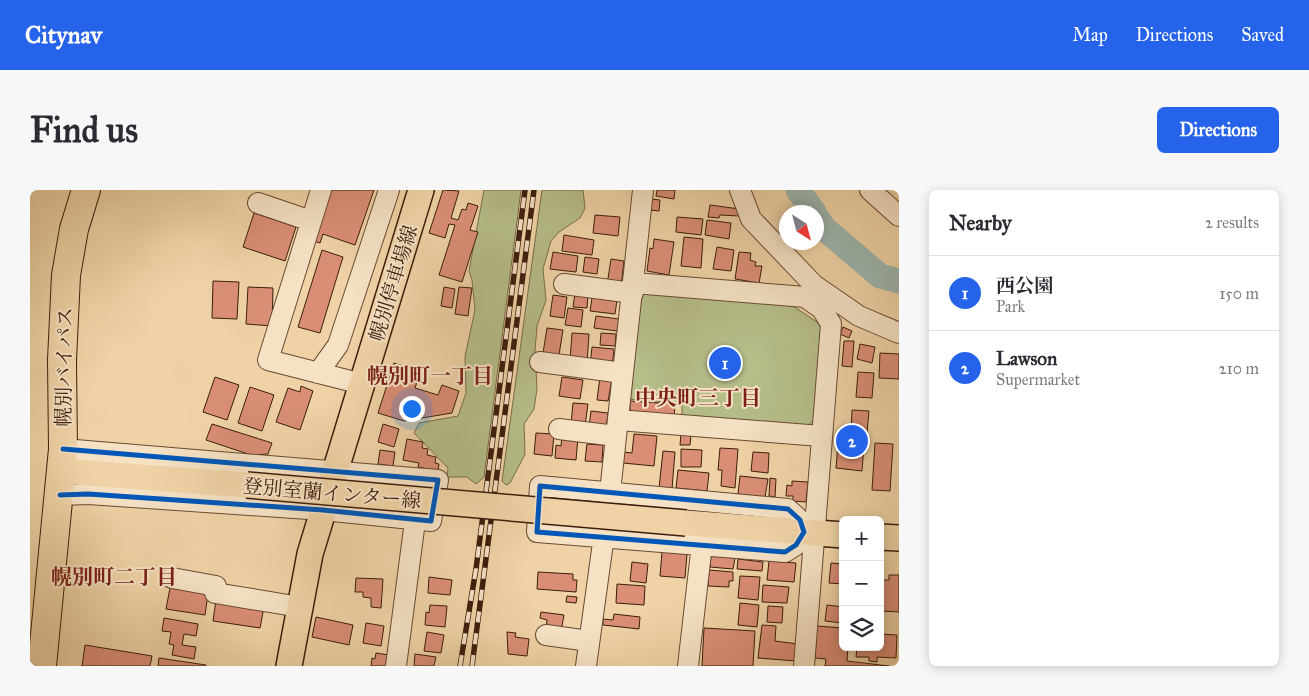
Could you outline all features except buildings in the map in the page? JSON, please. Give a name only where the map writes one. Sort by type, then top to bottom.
[{"type":"highway","name":"幌別バイパス","points":[[42,666],[61,472],[62,360],[66,275],[74,229],[86,190]]},
{"type":"main road","name":"幌別停車場線","points":[[289,666],[310,554],[421,190]]},
{"type":"main road","name":"登別室蘭インター線","points":[[61,472],[247,485],[686,524],[839,535]]},
{"type":"main road","points":[[884,537],[899,538]]},
{"type":"street","points":[[321,190],[268,360],[362,384]]},
{"type":"street","points":[[318,373],[338,345],[389,190]]},
{"type":"street","points":[[586,666],[602,536],[610,492],[644,190]]},
{"type":"street","points":[[740,190],[751,219],[814,285],[828,304],[831,324],[822,436],[809,533],[804,666]]},
{"type":"street","points":[[870,190],[899,216]]},
{"type":"street","points":[[258,203],[311,221]]},
{"type":"street","points":[[564,284],[805,297],[828,304],[899,333]]},
{"type":"street","points":[[540,362],[623,373]]},
{"type":"street","points":[[559,429],[617,428],[822,436]]},
{"type":"street","points":[[61,472],[335,472],[438,480],[431,521],[416,521],[323,510],[88,494],[61,472]]},
{"type":"street","points":[[540,486],[788,509],[800,520],[809,533],[785,552],[538,532],[540,486]]},
{"type":"street","points":[[396,666],[416,521]]},
{"type":"street","points":[[688,666],[702,544]]},
{"type":"street","points":[[172,578],[216,586],[215,593],[300,607]]},
{"type":"street","points":[[546,634],[589,641]]},
{"type":"green space","points":[[484,190],[521,190],[484,477],[476,484],[467,477],[447,477],[448,468],[414,433],[419,423],[458,416],[466,393],[465,356],[475,310],[472,280],[469,271]]},
{"type":"green space","points":[[542,190],[583,190],[585,208],[580,218],[559,232],[551,241],[543,269],[546,300],[537,326],[535,351],[537,389],[534,409],[524,424],[525,454],[510,483],[506,485],[502,481]]},
{"type":"green space","points":[[647,291],[784,300],[817,322],[821,328],[816,419],[801,430],[682,420],[682,403],[626,399],[639,294]]},
{"type":"waterway","points":[[798,190],[809,205]]},
{"type":"waterway","points":[[824,228],[880,276],[899,281]]},
{"type":"railway","points":[[460,666],[476,569],[525,190]]},
{"type":"railway","points":[[472,666],[534,190]]},
{"type":"cycle path","points":[[60,495],[88,494],[323,510],[431,521],[438,480],[63,449]]},
{"type":"cycle path","points":[[540,486],[788,509],[800,520],[804,532],[796,545],[785,552],[537,532],[540,486]]},
{"type":"place","name":"西公園","points":[[725,363]]},
{"type":"place","name":"Lawson","points":[[852,441]]},
{"type":"district","name":"幌別町一丁目","points":[[430,376]]},
{"type":"district","name":"中央町三丁目","points":[[698,398]]},
{"type":"district","name":"幌別町二丁目","points":[[114,577]]}]
